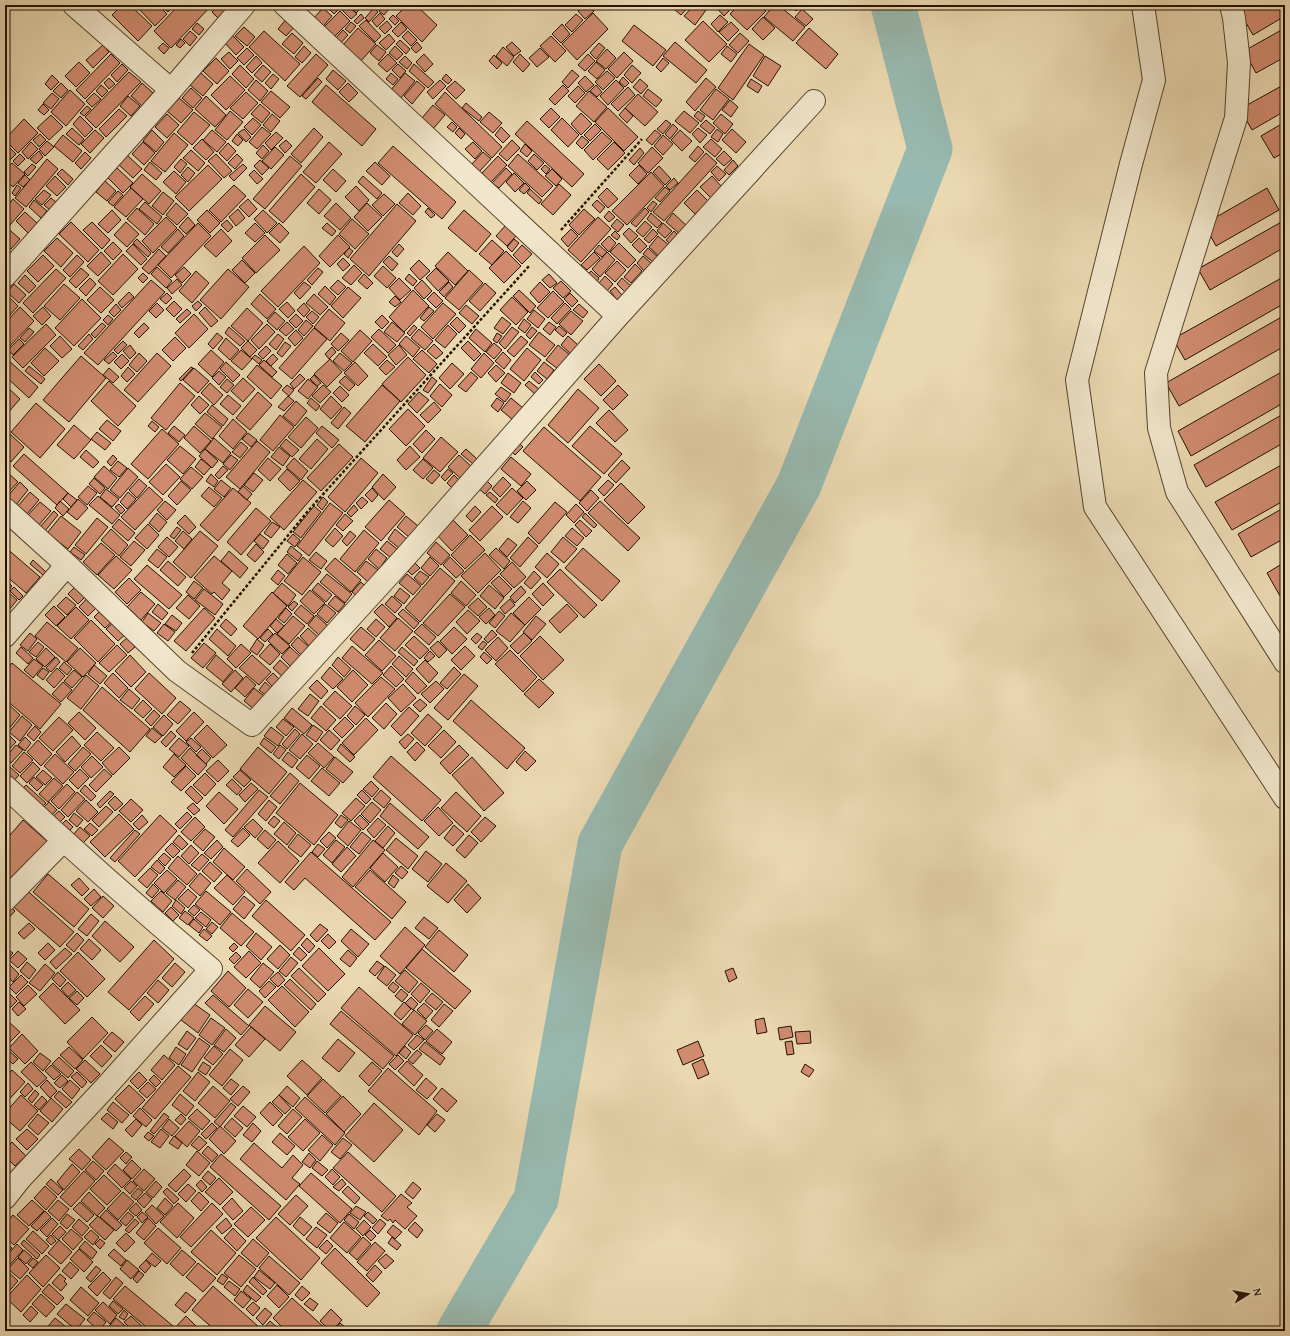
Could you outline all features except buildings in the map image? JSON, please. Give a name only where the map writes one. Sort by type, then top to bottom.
[{"type":"street","points":[[74,5],[171,90]]},
{"type":"street","points":[[5,276],[171,90],[244,5]]},
{"type":"street","points":[[285,5],[618,316]]},
{"type":"street","points":[[1143,5],[1154,80],[1131,164],[1077,380],[1095,507],[1285,798]]},
{"type":"street","points":[[1231,5],[1234,18],[1238,63],[1236,118],[1156,373],[1159,428],[1177,492],[1285,662]]},
{"type":"street","points":[[5,509],[67,565],[177,671],[252,725],[408,555],[618,316],[814,101]]},
{"type":"street","points":[[5,636],[67,565]]},
{"type":"street","points":[[5,786],[63,841],[211,969],[104,1089],[20,1179],[5,1198]]},
{"type":"street","points":[[5,900],[63,841]]},
{"type":"path","points":[[177,671],[308,511],[642,139]]},
{"type":"waterway","points":[[459,1331],[536,1199],[600,844],[799,485],[930,149],[893,5]]}]
